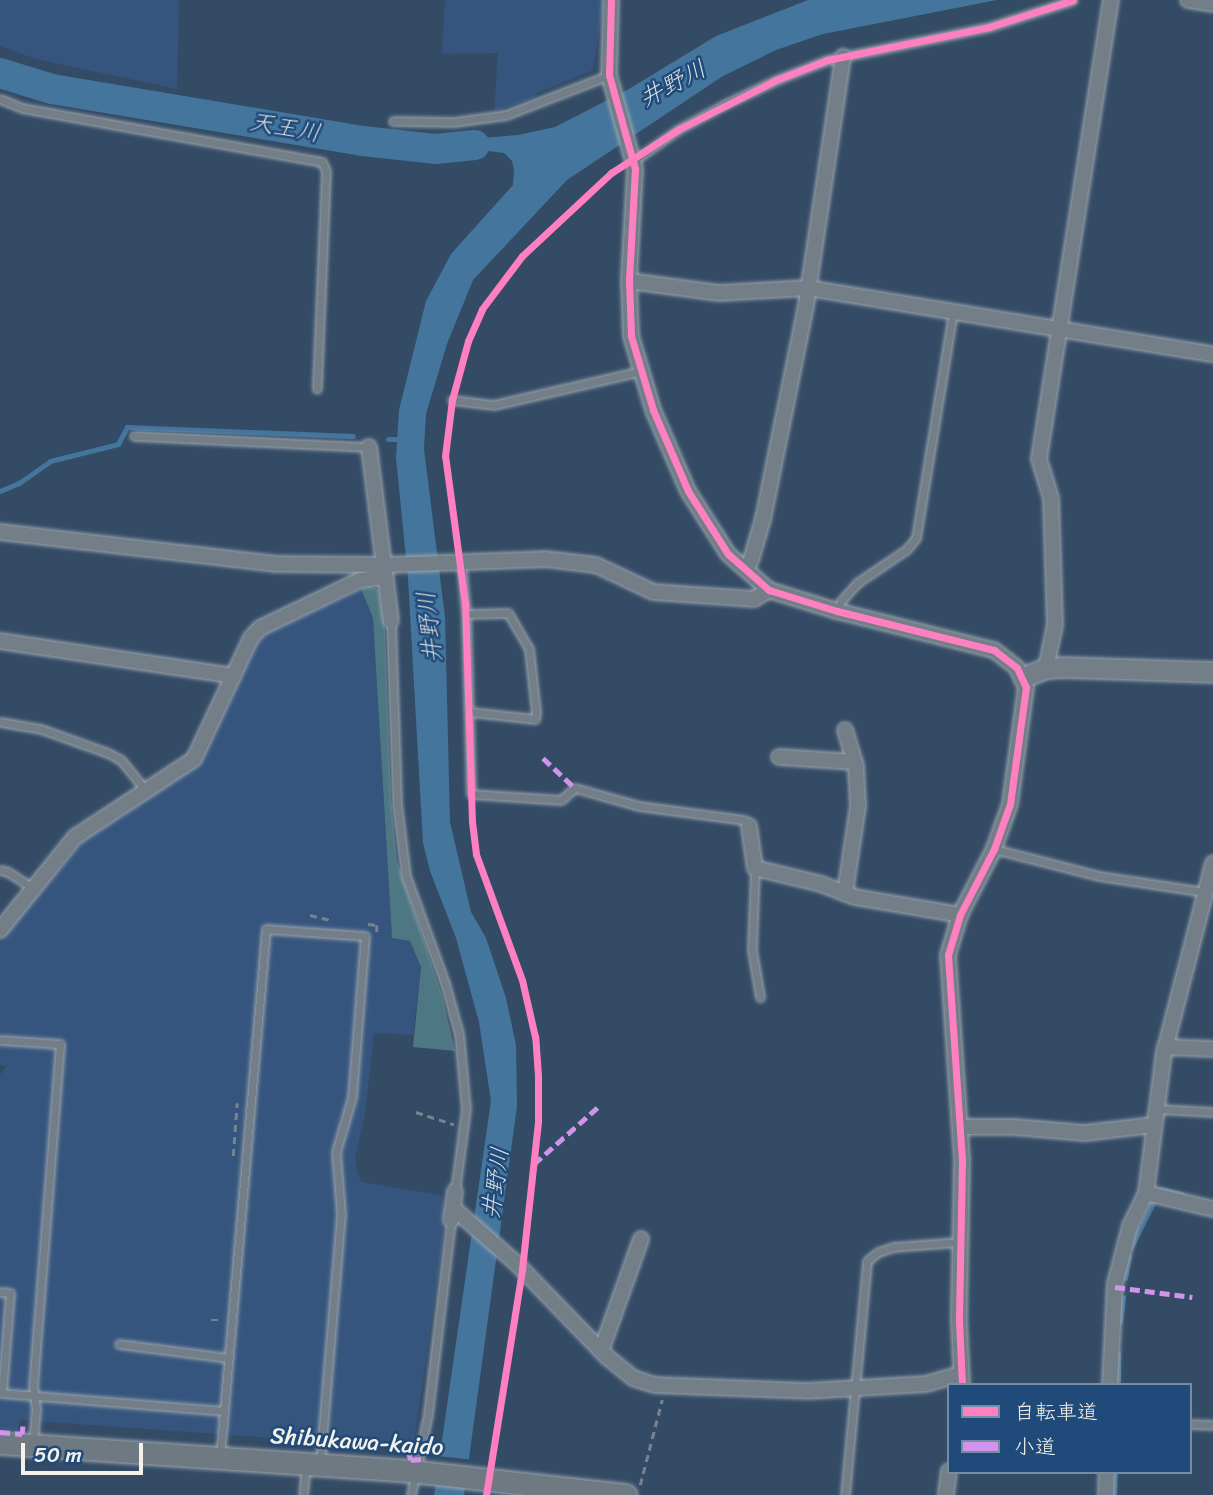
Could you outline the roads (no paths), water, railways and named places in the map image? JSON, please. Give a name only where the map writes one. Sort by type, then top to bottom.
[{"type":"main road","name":"Shibukawa-kaido","points":[[0,1443],[313,1464],[633,1491]]},
{"type":"street","points":[[456,1191],[454,1213],[516,1263],[601,1351],[633,1378],[654,1385],[807,1391],[856,1386],[926,1384],[962,1379],[959,1242],[961,1127],[948,955],[960,915],[994,849],[1010,804],[1026,698],[1023,677],[1008,659],[994,650],[837,611],[769,590],[727,554],[688,491],[653,410],[631,336],[629,281],[635,178],[610,79],[611,0]]},
{"type":"street","points":[[1046,668],[1055,625],[1052,498],[1039,459],[1111,0]]},
{"type":"street","points":[[1188,0],[1213,4]]},
{"type":"street","points":[[746,569],[762,519],[808,288],[843,57]]},
{"type":"street","points":[[629,281],[719,293],[808,288],[1213,354]]},
{"type":"street","points":[[369,447],[387,569],[391,621]]},
{"type":"street","points":[[0,532],[264,563],[387,569],[458,561],[545,559],[584,563],[653,592],[754,599],[769,590]]},
{"type":"street","points":[[0,930],[75,837],[194,759],[251,638],[260,628],[387,569]]},
{"type":"street","points":[[0,641],[233,676]]},
{"type":"street","points":[[1023,677],[1046,668],[1213,672]]},
{"type":"street","points":[[845,730],[855,762],[858,806],[845,893]]},
{"type":"street","points":[[779,757],[855,762]]},
{"type":"street","points":[[749,826],[755,867],[845,893],[960,915]]},
{"type":"street","points":[[1110,1383],[1115,1284],[1130,1226],[1146,1193],[1165,1046],[1213,863]]},
{"type":"street","points":[[1165,1046],[1213,1049]]},
{"type":"street","points":[[961,1127],[1014,1127],[1085,1133],[1154,1125]]},
{"type":"street","points":[[1146,1193],[1213,1209]]},
{"type":"street","points":[[601,1351],[641,1239]]},
{"type":"street","points":[[946,1495],[949,1474]]},
{"type":"street","points":[[1106,1495],[1107,1474]]},
{"type":"lane","points":[[631,159],[679,129],[776,80],[843,57],[989,27],[1073,0]]},
{"type":"lane","points":[[393,121],[454,122],[506,115],[610,79]]},
{"type":"lane","points":[[0,99],[22,108],[322,162],[326,171],[317,389]]},
{"type":"lane","points":[[837,611],[841,601],[857,583],[907,549],[916,538],[953,312]]},
{"type":"lane","points":[[452,400],[494,405],[642,371]]},
{"type":"lane","points":[[134,436],[369,447]]},
{"type":"lane","points":[[458,561],[466,614],[471,794],[561,800],[567,798],[575,788],[639,806],[744,820],[749,826]]},
{"type":"lane","points":[[466,614],[508,613],[529,649],[536,712],[535,719],[470,712]]},
{"type":"lane","points":[[391,621],[397,804],[406,876],[453,1006],[466,1088],[456,1191]]},
{"type":"lane","points":[[0,722],[51,732],[108,753],[121,760],[145,790]]},
{"type":"lane","points":[[994,849],[1099,876],[1205,892]]},
{"type":"lane","points":[[755,867],[752,950],[760,997]]},
{"type":"lane","points":[[0,870],[8,872],[33,889]]},
{"type":"lane","points":[[220,1458],[266,929],[365,936],[352,1097],[336,1152],[341,1214],[328,1377],[313,1464],[303,1495]]},
{"type":"lane","points":[[0,1040],[60,1044],[33,1444]]},
{"type":"lane","points":[[1156,1109],[1213,1112]]},
{"type":"lane","points":[[411,1495],[428,1414],[454,1213]]},
{"type":"lane","points":[[845,1495],[867,1261],[878,1252],[893,1247],[959,1242]]},
{"type":"lane","points":[[0,1292],[10,1293],[1,1393],[224,1411]]},
{"type":"lane","points":[[119,1344],[228,1358]]},
{"type":"lane","points":[[1192,1424],[1213,1425]]},
{"type":"water","name":"井野川","points":[[808,0],[997,0],[823,34],[776,50],[723,76],[567,180],[473,280],[447,344],[426,414],[424,449],[445,617],[450,822],[471,912],[486,938],[506,998],[516,1045],[517,1106],[464,1495],[434,1495],[491,1101],[479,1022],[456,938],[430,871],[423,843],[408,578],[396,458],[399,410],[426,301],[451,254],[513,185],[514,170],[512,161],[504,153],[481,150],[444,154],[435,149],[448,141],[518,135],[555,127],[629,89],[716,36]]},
{"type":"waterway","name":"天王川","points":[[0,73],[52,89],[363,141],[435,149],[475,145]]},
{"type":"waterway","points":[[0,491],[19,483],[50,461],[118,444],[127,427],[353,436]]},
{"type":"waterway","points":[[388,439],[402,439]]},
{"type":"waterway","points":[[1160,1189],[1181,1194]]},
{"type":"waterway","points":[[1131,1247],[1153,1203]]},
{"type":"waterway","points":[[1125,1278],[1129,1256]]},
{"type":"waterway","points":[[1120,1322],[1123,1297]]},
{"type":"waterway","points":[[1118,1353],[1118,1383]]},
{"type":"waterway","points":[[1114,1495],[1115,1474]]}]
